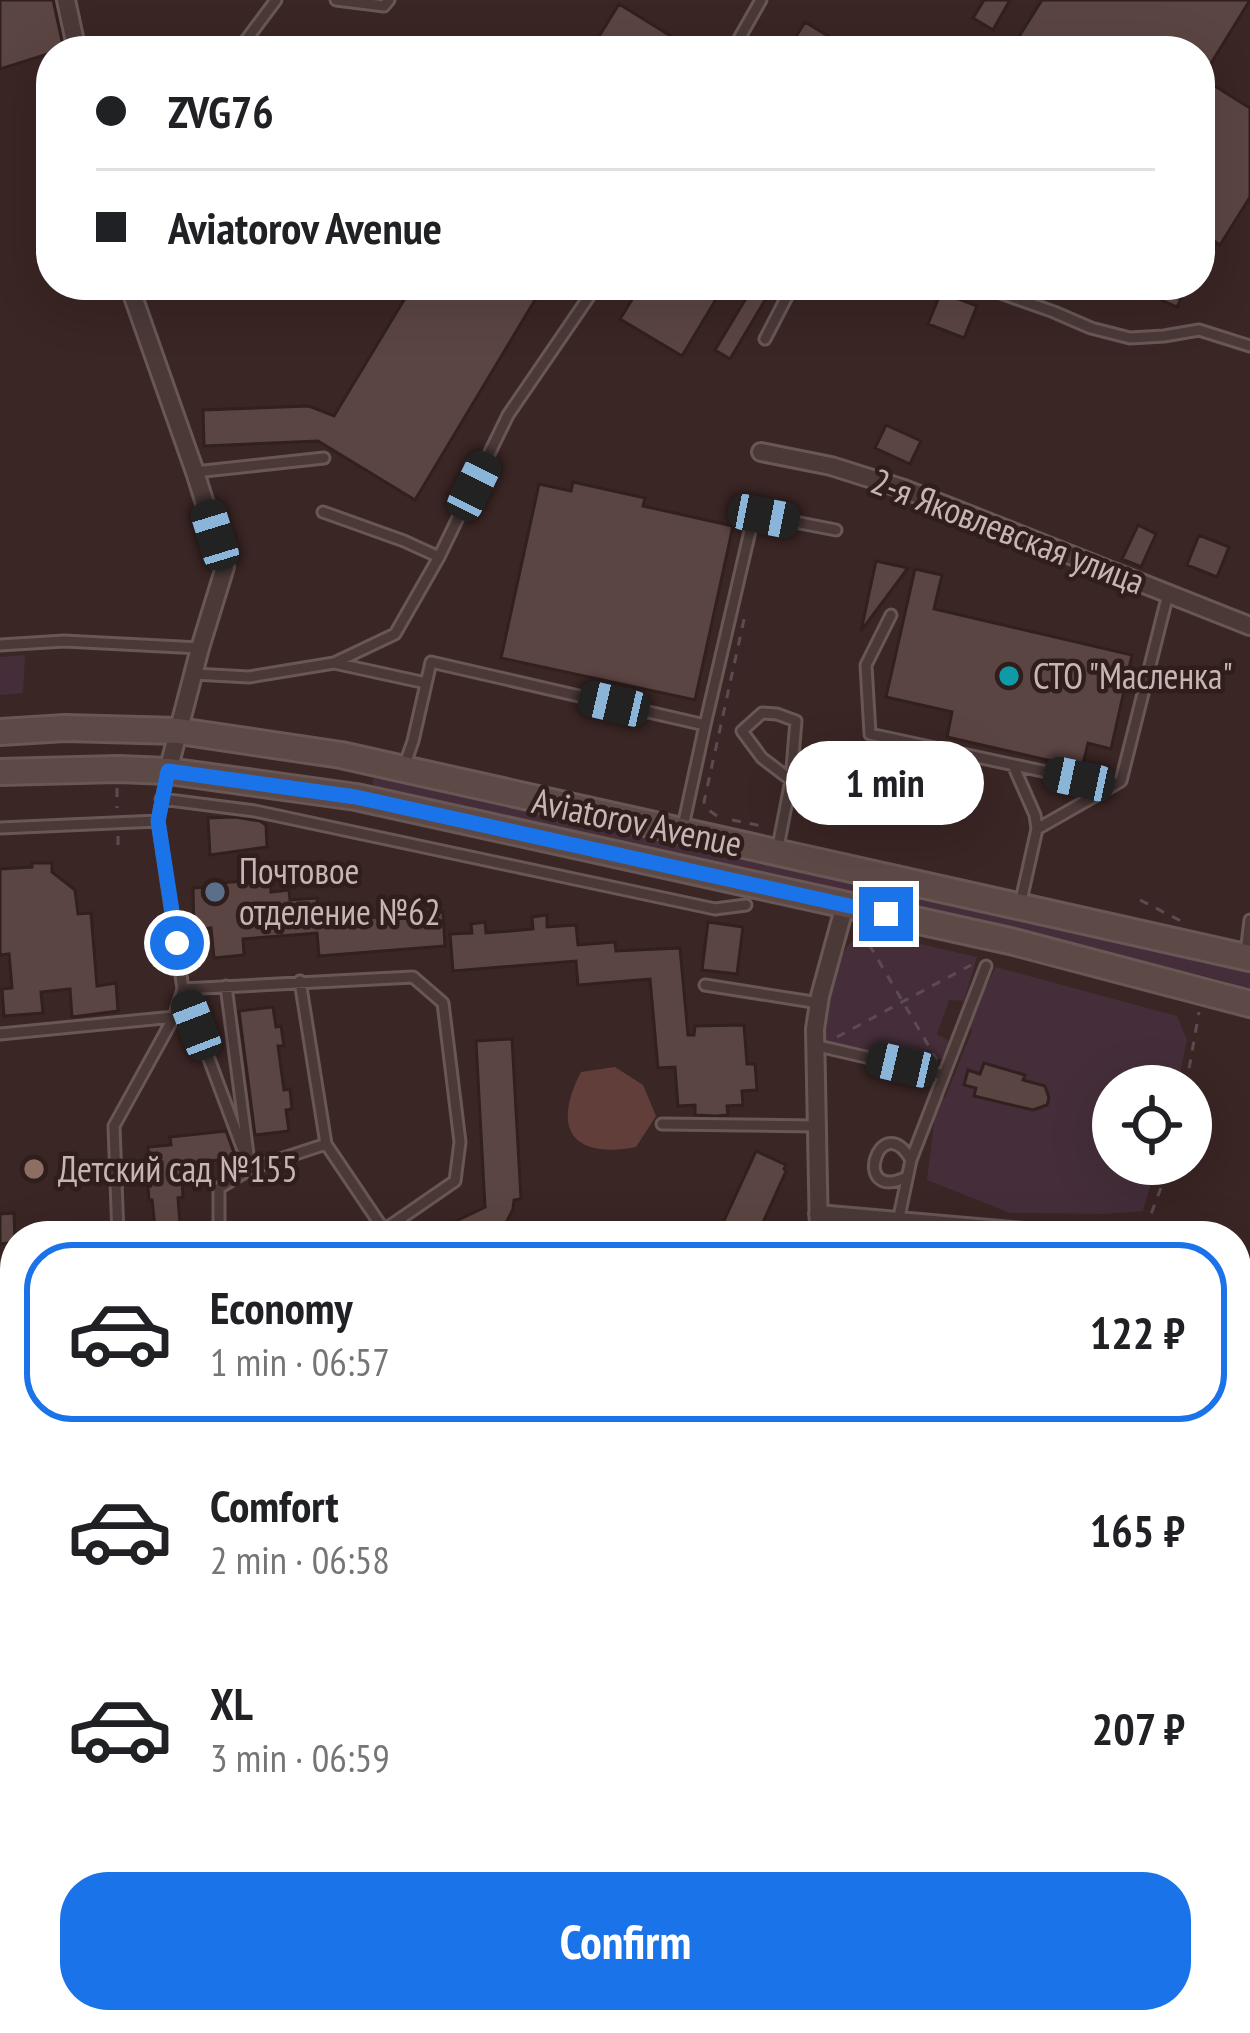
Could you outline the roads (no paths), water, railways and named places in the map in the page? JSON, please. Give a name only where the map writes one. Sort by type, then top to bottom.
[{"type":"main road","name":"Aviatorov Avenue","points":[[0,732],[65,728],[178,731],[304,749],[1248,958]]},
{"type":"main road","name":"Aviatorov Avenue","points":[[0,772],[168,771],[356,797],[1053,952],[1250,1004]]},
{"type":"street","points":[[66,0],[74,36]]},
{"type":"street","points":[[134,300],[225,566],[168,771]]},
{"type":"street","name":"2-я Яковлевская улица","points":[[761,452],[831,466],[904,490],[1250,626]]},
{"type":"street","points":[[818,1221],[819,1003],[845,904]]},
{"type":"street","points":[[818,1214],[857,1221]]},
{"type":"lane","points":[[249,36],[275,0]]},
{"type":"lane","points":[[336,0],[384,6],[388,0]]},
{"type":"lane","points":[[740,36],[761,0]]},
{"type":"lane","points":[[194,674],[249,677],[334,663],[394,634],[439,557],[508,415],[587,300]]},
{"type":"lane","points":[[765,339],[785,300]]},
{"type":"lane","points":[[1020,300],[1130,338],[1198,330],[1250,346]]},
{"type":"lane","points":[[195,472],[324,458]]},
{"type":"lane","points":[[322,512],[439,557]]},
{"type":"lane","points":[[682,831],[754,514],[836,530]]},
{"type":"lane","points":[[1037,829],[1121,781],[1168,592]]},
{"type":"lane","points":[[891,615],[866,665],[870,734],[1112,786]]},
{"type":"lane","points":[[0,645],[64,640],[200,648]]},
{"type":"lane","points":[[404,768],[431,662],[706,724]]},
{"type":"lane","points":[[334,663],[426,683]]},
{"type":"lane","points":[[777,853],[791,780],[796,721],[762,713],[742,730],[762,758],[791,780]]},
{"type":"lane","points":[[1013,765],[1037,829],[1020,905]]},
{"type":"lane","points":[[168,771],[158,821],[183,989],[250,1169]]},
{"type":"lane","points":[[161,799],[255,811],[715,909],[746,905]]},
{"type":"lane","points":[[0,828],[158,821]]},
{"type":"lane","points":[[1248,958],[1250,920]]},
{"type":"lane","points":[[898,1221],[911,1160],[986,966]]},
{"type":"lane","points":[[183,989],[413,977],[443,1003],[460,1142],[455,1181],[397,1221]]},
{"type":"lane","points":[[300,981],[326,1144],[378,1221]]},
{"type":"lane","points":[[705,985],[819,1003]]},
{"type":"lane","points":[[226,986],[250,1169]]},
{"type":"lane","points":[[117,1221],[114,1126],[174,1017],[183,989]]},
{"type":"lane","points":[[0,1034],[174,1017]]},
{"type":"lane","points":[[817,1046],[943,1075]]},
{"type":"lane","points":[[662,1124],[816,1126]]},
{"type":"lane","points":[[219,1221],[219,1189],[250,1169],[326,1144]]},
{"type":"lane","points":[[908,1177],[894,1182],[881,1179],[874,1169],[874,1157],[892,1144],[904,1148],[911,1160]]},
{"type":"place","name":"СТО \"Масленка\"","points":[[1009,676]]},
{"type":"place","name":"Почтовое отделение №62","points":[[215,892]]},
{"type":"place","name":"Детский сад №155","points":[[34,1169]]}]
